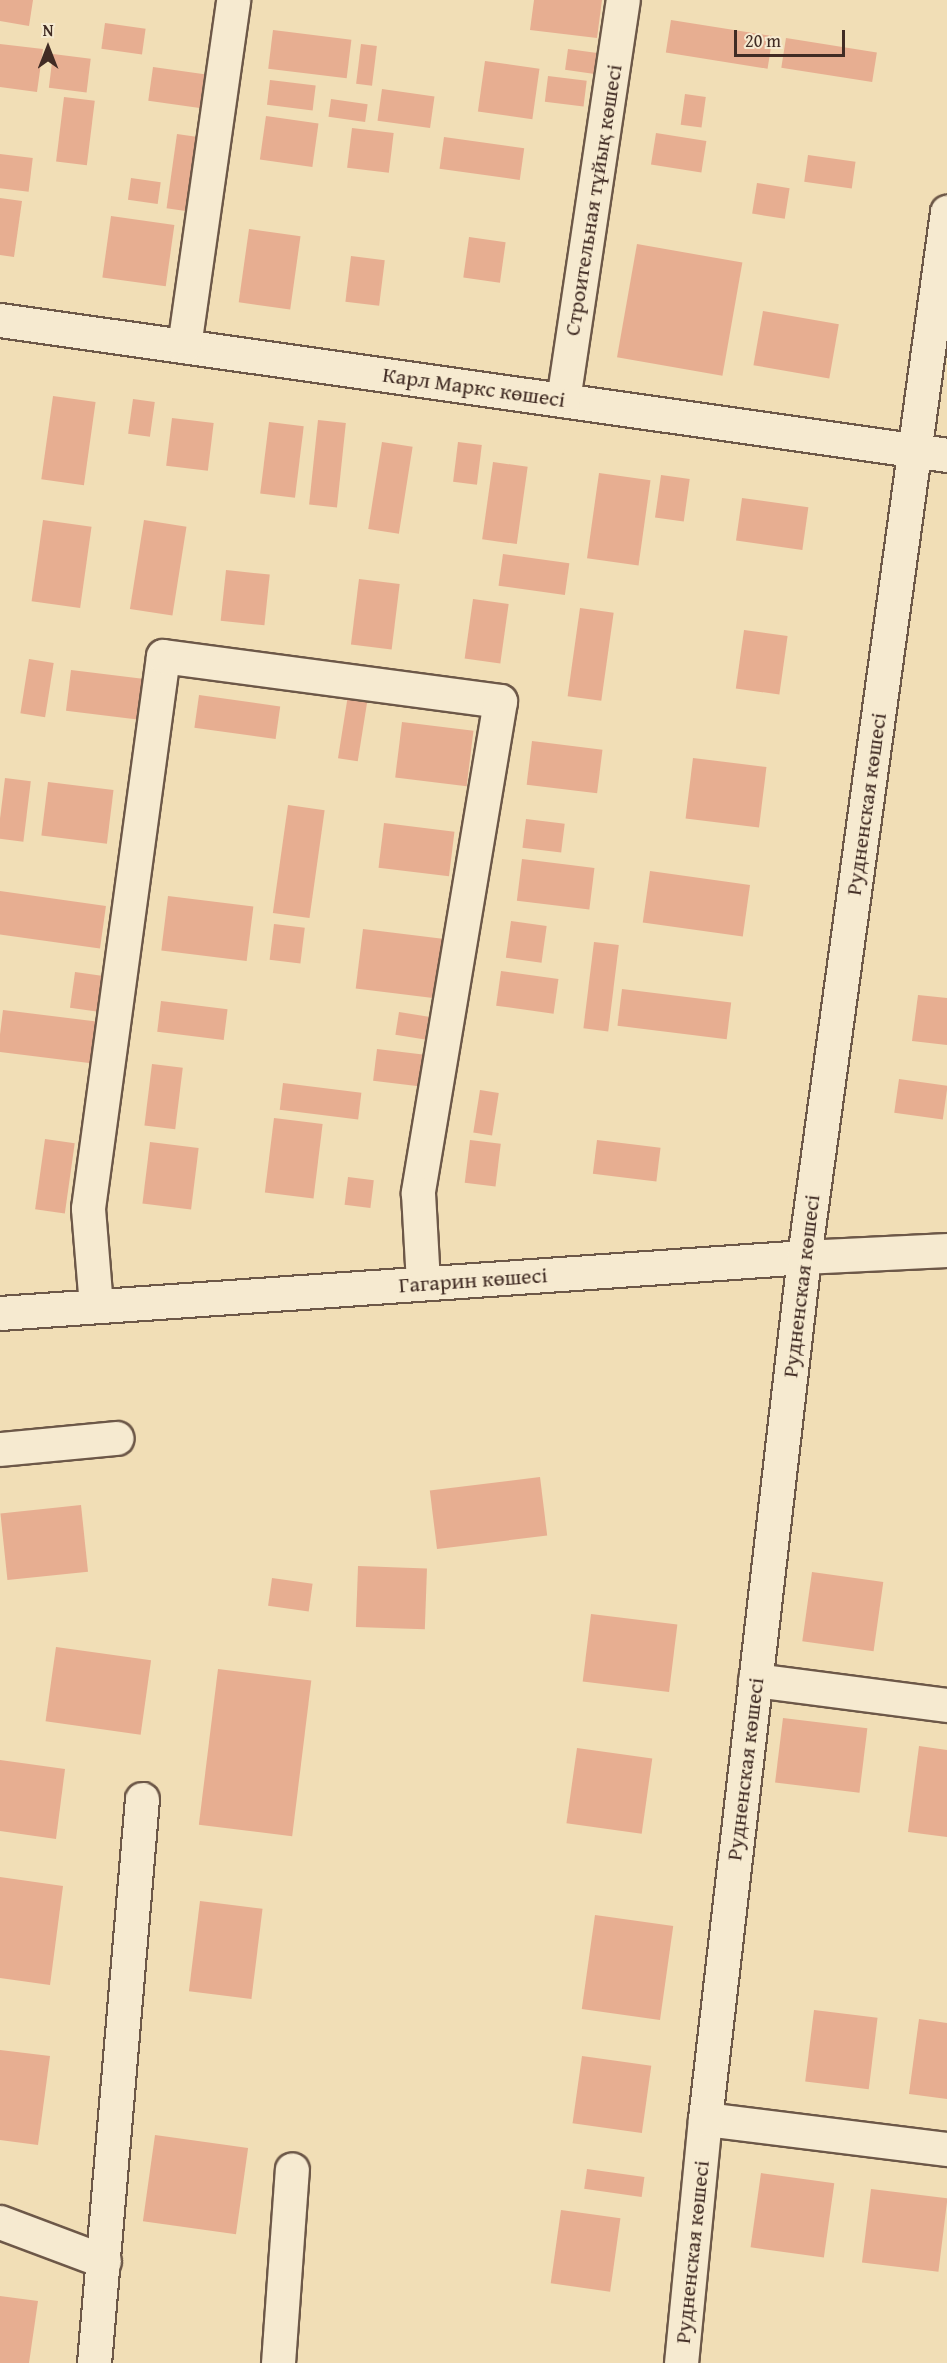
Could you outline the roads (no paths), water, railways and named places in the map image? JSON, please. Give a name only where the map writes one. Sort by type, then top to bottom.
[{"type":"street","points":[[184,346],[233,0]]},
{"type":"street","name":"Строительная тұйық көшесі","points":[[562,400],[623,0]]},
{"type":"street","name":"Рудненская көшесі","points":[[681,2363],[705,2119],[804,1257],[947,212]]},
{"type":"street","name":"Карл Маркс көшесі","points":[[0,320],[947,455]]},
{"type":"street","points":[[96,1306],[88,1208],[163,656],[500,701],[418,1192],[423,1283]]},
{"type":"street","name":"Гагарин көшесі","points":[[0,1313],[804,1257],[947,1250]]},
{"type":"street","points":[[0,1449],[116,1438]]},
{"type":"street","points":[[755,1680],[947,1705]]},
{"type":"street","points":[[94,2363],[142,1799]]},
{"type":"street","points":[[705,2119],[947,2149]]},
{"type":"street","points":[[278,2363],[292,2170]]},
{"type":"street","points":[[0,2222],[104,2261]]}]
